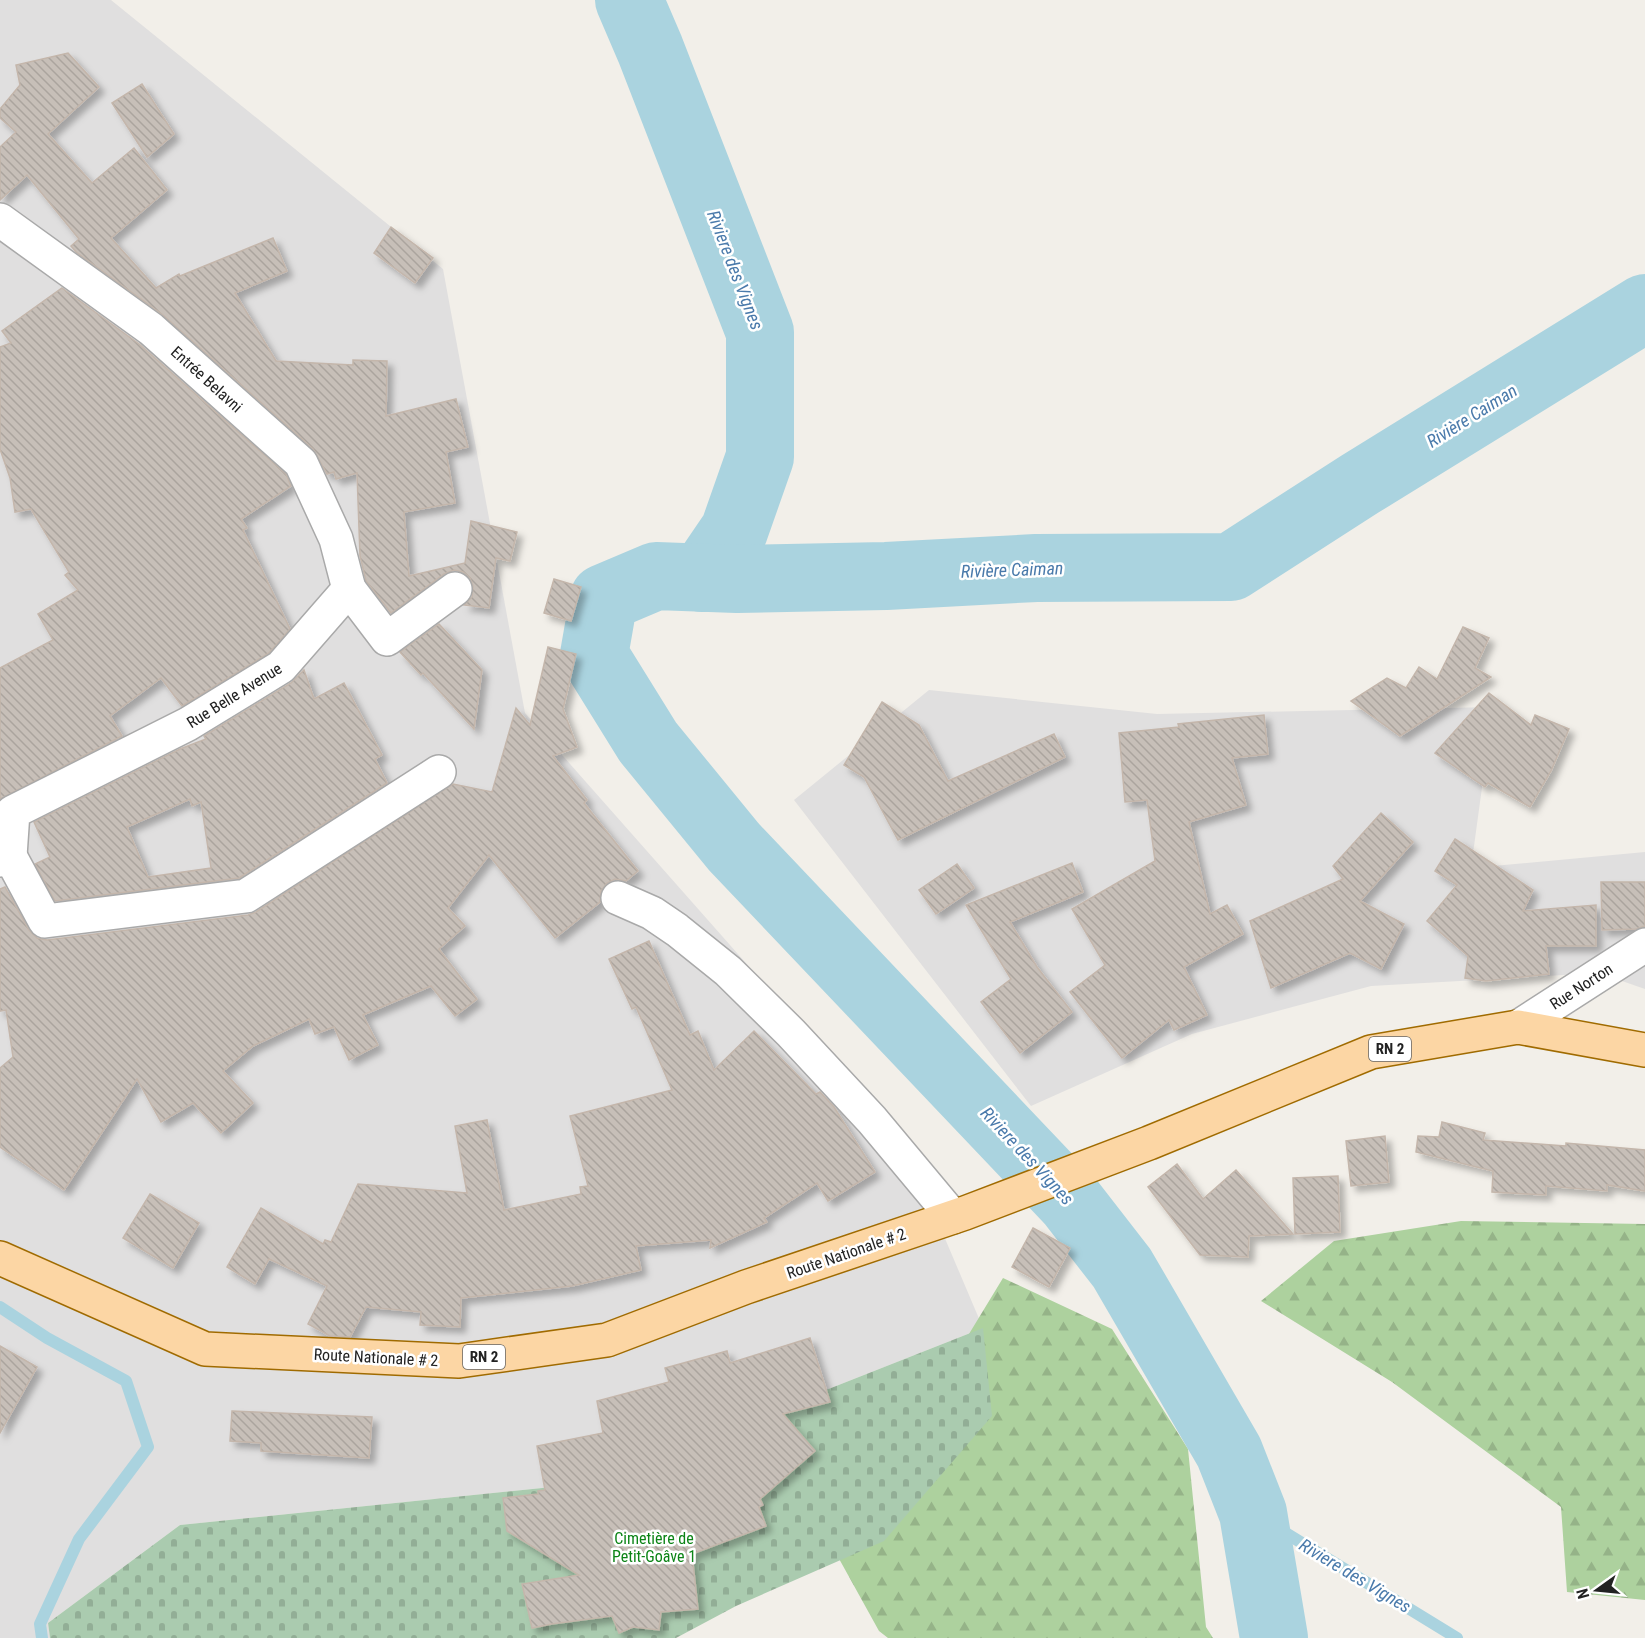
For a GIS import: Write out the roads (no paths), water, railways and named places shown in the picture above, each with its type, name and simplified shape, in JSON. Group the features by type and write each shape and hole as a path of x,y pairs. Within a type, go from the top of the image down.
{"main road":[{"name":"RN 2","path":"959,1215 1149,1143 1371,1052 1518,1028 1645,1050"},
{"name":"Route Nationale # 2","path":"0,1258 205,1349 459,1361 607,1340 746,1287 959,1215"}],"street":[{"name":"Entrée Belavni","path":"0,220 151,329 301,463 336,539 349,589"},
{"path":"349,589 387,639 455,589"},
{"name":"Rue Belle Avenue","path":"5,858 13,812 188,724 281,667 349,589"},
{"path":"5,858 45,921 246,896 439,772"},
{"path":"618,898 652,913 728,971 791,1033 959,1215"},
{"name":"Rue Norton","path":"1518,1028 1645,945"}],"waterway":[{"name":"Riviere des Vignes","path":"629,0 760,332 760,457 734,531 702,578"},
{"name":"Rivière Caiman","path":"1274,1638 1253,1513 1229,1452 1122,1268 1070,1201 734,847 648,742 594,655 604,598 656,576 737,579 886,576 1036,568 1231,567 1360,484 1645,308"},
{"path":"0,1307 47,1338 126,1381 148,1447 79,1539 40,1624 42,1638"},
{"name":"Riviere des Vignes","path":"1253,1513 1457,1638"}],"park label":[{"name":"Cimetière de Petit-Goâve 1","path":"654,1547"}]}
